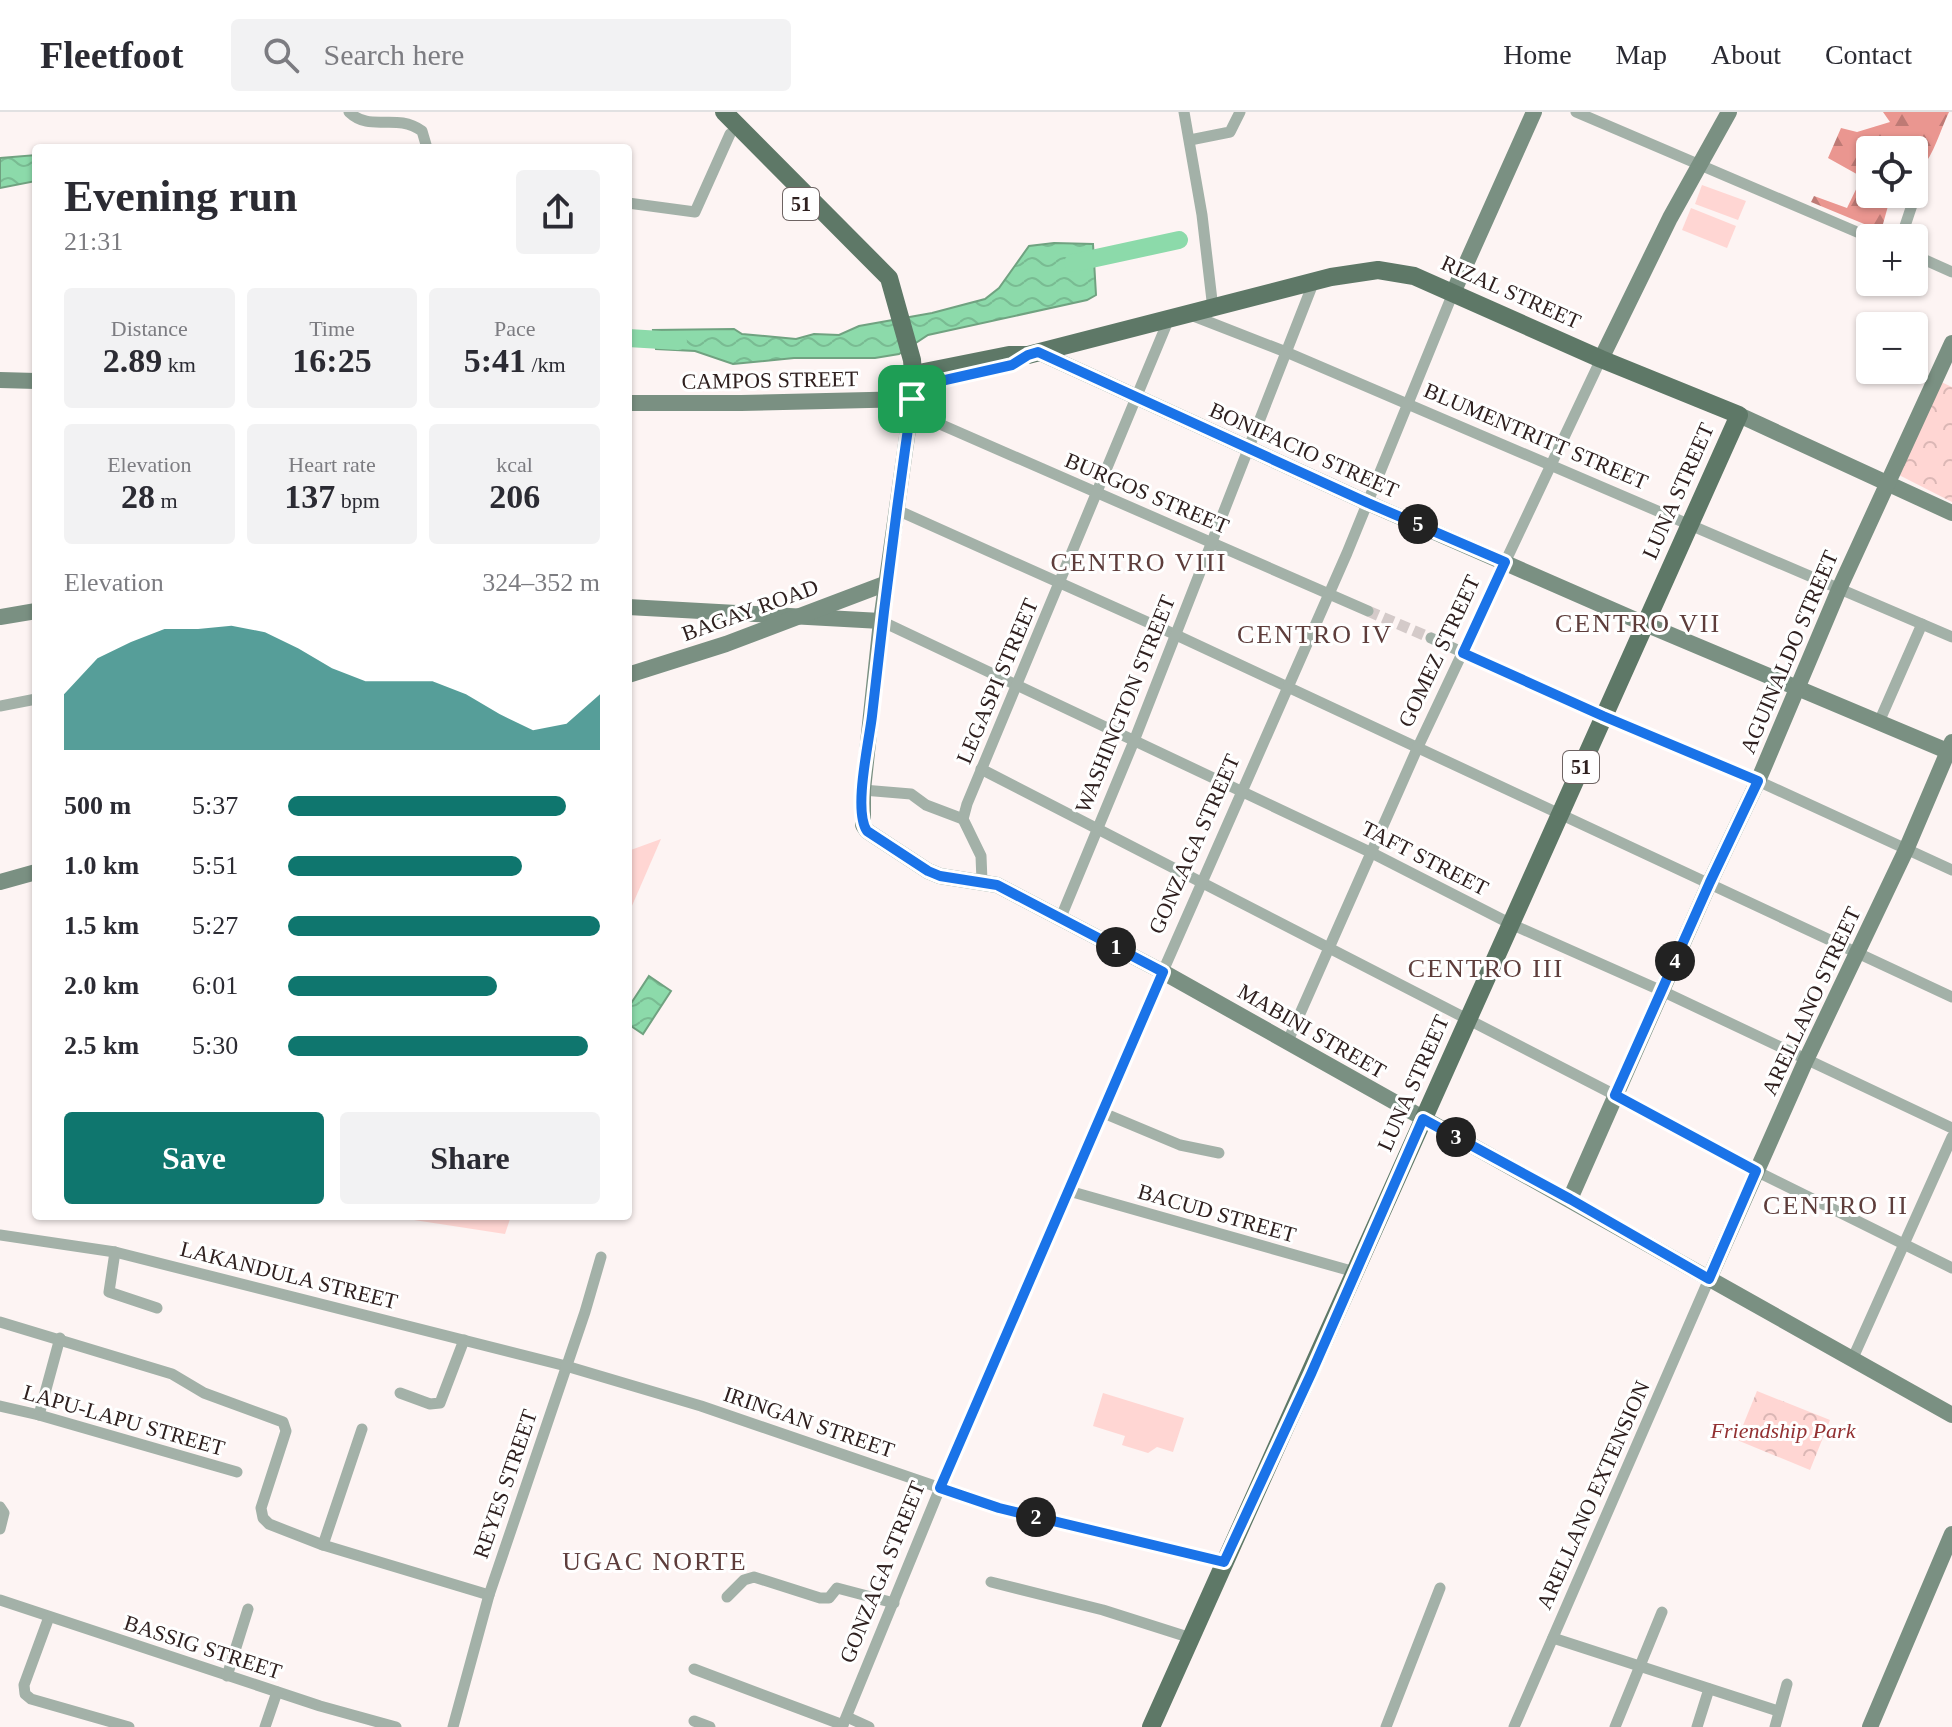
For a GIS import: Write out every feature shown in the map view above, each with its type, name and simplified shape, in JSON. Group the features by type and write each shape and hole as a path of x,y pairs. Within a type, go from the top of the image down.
{"main road":[{"name":"51","path":"709,112 896,298"},
{"name":"51","path":"724,112 889,278 896,298 913,386"},
{"name":"RIZAL STREET","path":"913,386 1012,365 1033,354 1314,281 1388,270 1414,276 1601,359 1739,415"},
{"name":"LUNA STREET","path":"1151,1727 1739,415"}],"street":[{"path":"349,112 369,121 397,115 422,131 426,144"},
{"path":"1184,112 1213,309"},
{"path":"1190,140 1230,132 1240,112"},
{"name":"GONZAGA STREET","path":"844,1723 940,1488 1101,1112 1200,882 1330,594 1453,293 1534,112"},
{"path":"1576,112 1856,232"},
{"name":"GOMEZ STREET","path":"1287,1043 1417,749 1551,464 1670,218 1729,112"},
{"path":"632,204 695,212 730,134"},
{"path":"1928,261 1952,272"},
{"name":"WASHINGTON STREET","path":"1061,917 1134,741 1314,281"},
{"name":"BLUMENTRITT STREET","path":"1190,315 1409,403 1952,637"},
{"name":"LEGASPI STREET","path":"963,819 1015,685 1168,321"},
{"name":"AGUINALDO STREET","path":"1570,1199 1758,781 1840,587 1888,482 1945,375 1952,343"},
{"name":"BONIFACIO STREET","path":"1033,354 1645,624 1951,749"},
{"path":"0,380 32,381"},
{"path":"913,386 881,621 863,790 911,794 926,805 963,819 981,856 982,881"},
{"name":"CAMPOS STREET","path":"632,403 913,386"},
{"name":"BURGOS STREET","path":"913,386 1097,494 1368,611"},
{"name":"RIZAL STREET","path":"1739,415 1952,513"},
{"path":"897,510 1174,634 1952,997"},
{"name":"BAGAY ROAD","path":"632,674 726,644 887,583"},
{"path":"632,607 881,621"},
{"path":"0,617 32,612"},
{"name":"TAFT STREET","path":"881,621 1372,853 1511,924 1662,991 1952,1128"},
{"path":"1879,722 1922,624"},
{"path":"1431,638 1952,870"},
{"path":"0,706 32,700"},
{"name":"ARELLANO STREET","path":"1709,1279 1806,1060 1859,953 1951,749"},
{"path":"981,769 1615,1095 1756,1171 1952,1268"},
{"name":"MABINI STREET","path":"863,790 863,825 867,831 928,871 1007,889 1061,917 1952,1415"},
{"path":"0,882 32,873"},
{"path":"1101,1112 1180,1145 1219,1153"},
{"path":"1852,1360 1952,1137"},
{"name":"BACUD STREET","path":"1069,1191 1355,1272"},
{"name":"LAKANDULA STREET","path":"0,1235 115,1252 566,1366"},
{"path":"115,1252 109,1292 157,1308"},
{"name":"REYES STREET","path":"453,1727 489,1595 601,1257"},
{"name":"ARELLANO EXTENSION","path":"1514,1727 1709,1279"},
{"path":"0,1322 172,1374 204,1393 283,1422 286,1431 264,1496 261,1508 263,1518 283,1531 323,1545 489,1595"},
{"path":"39,1415 60,1338"},
{"path":"400,1393 430,1404 440,1403 464,1340"},
{"name":"IRINGAN STREET","path":"566,1366 701,1406 999,1508 1224,1562"},
{"name":"LAPU-LAPU STREET","path":"0,1406 237,1472"},
{"path":"323,1545 362,1429"},
{"path":"0,1529 2,1510"},
{"path":"1870,1727 1952,1534"},
{"path":"727,1597 744,1580 754,1577 820,1598 829,1598 837,1588 894,1603"},
{"path":"991,1582 1076,1602 1191,1638"},
{"path":"1386,1727 1440,1588"},
{"name":"BASSIG STREET","path":"0,1600 227,1676 396,1727"},
{"path":"227,1676 248,1609"},
{"path":"1615,1727 1662,1612"},
{"path":"49,1617 24,1685 25,1694 31,1699 129,1727"},
{"path":"1553,1638 1778,1711"},
{"path":"694,1669 844,1723 869,1727"},
{"path":"1775,1727 1787,1684"},
{"path":"1697,1727 1709,1689"},
{"path":"265,1727 277,1692"},
{"path":"694,1721 710,1727"}],"green space":[{"path":"1883,112 1949,112 1928,159 1928,136 1856,136 1856,174 1828,158 1841,128 1857,132 1890,122"},
{"path":"1702,185 1746,201 1738,220 1695,204"},
{"path":"1856,189 1856,208 1887,208 1883,224 1864,224 1811,202 1814,196 1847,208"},
{"path":"1691,208 1736,226 1727,248 1682,230"},
{"path":"1939,381 1952,387 1952,502 1897,474"},
{"path":"661,839 632,906 632,850"},
{"path":"414,1220 510,1220 505,1234"},
{"name":"Friendship Park","path":"1757,1391 1830,1420 1810,1470 1737,1440"},
{"path":"1103,1393 1184,1418 1173,1452 1157,1447 1148,1453 1122,1445 1125,1436 1093,1426"}],"water":[{"path":"32,155 32,182 0,188 0,158"},
{"path":"1093,244 1096,295 1087,300 928,335 899,354 875,358 794,358 733,364 695,351 656,349 653,330 734,329 742,334 796,339 814,334 839,335 859,326 932,313 985,299 999,288 1029,246"},
{"path":"649,976 671,991 643,1034 632,1027 632,1002"}],"waterway":[{"path":"1073,263 1179,240"},
{"path":"632,338 678,341"}],"tunnel":[{"path":"1368,611 1431,638"}],"district":[{"name":"CENTRO VIII","path":"1139,562"},
{"name":"CENTRO VII","path":"1638,623"},
{"name":"CENTRO IV","path":"1315,634"},
{"name":"CENTRO III","path":"1486,968"},
{"name":"CENTRO II","path":"1836,1205"},
{"name":"UGAC NORTE","path":"655,1561"}],"route":[{"path":"1038,352 1136,399 1505,562 1463,653 1758,781 1615,1095 1756,1171 1709,1279 1423,1119 1224,1562 999,1508 940,1488 1163,972 997,885 940,876 928,871 867,831 863,825 863,790 881,621 912,399 914,387 1012,365 1038,352"}]}
